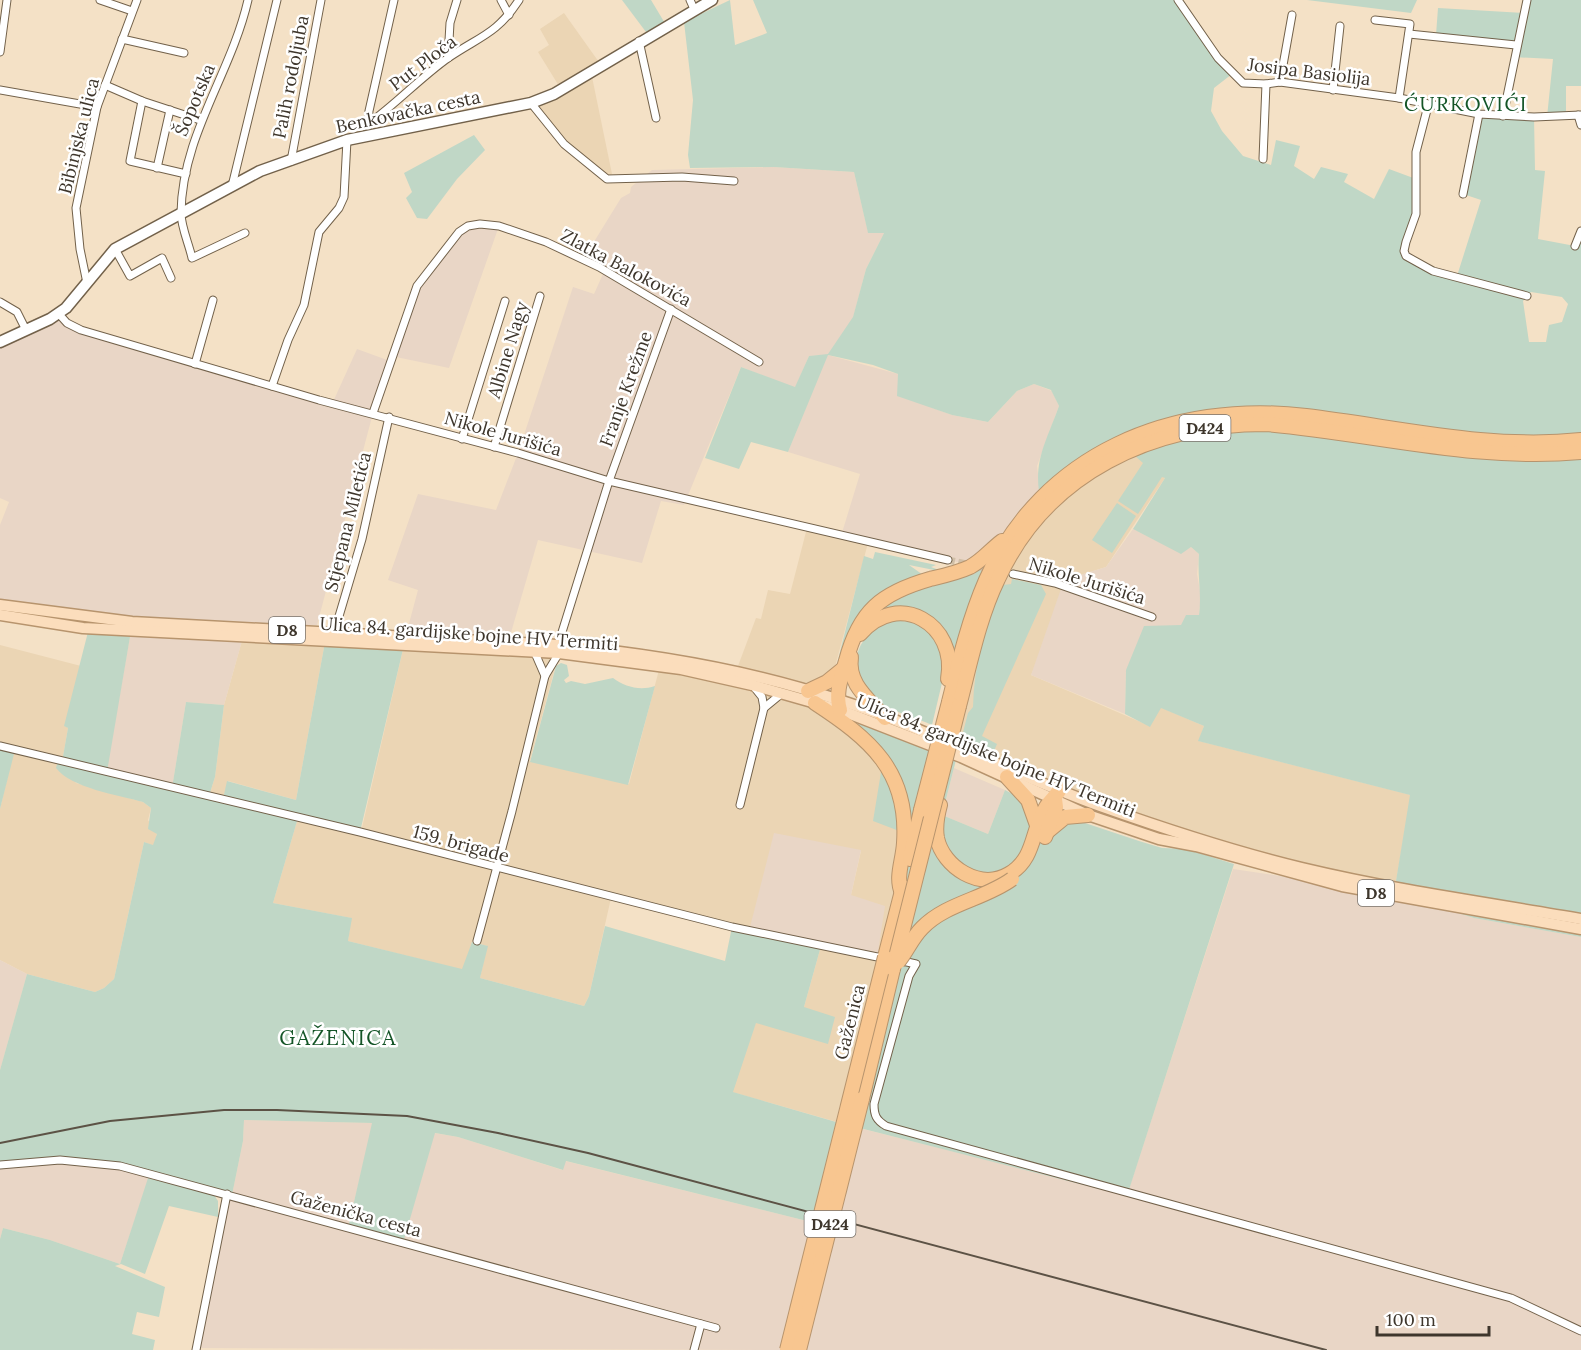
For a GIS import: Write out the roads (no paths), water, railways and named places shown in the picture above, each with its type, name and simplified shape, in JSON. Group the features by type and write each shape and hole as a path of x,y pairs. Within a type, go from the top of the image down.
{"highway":[{"name":"D424","path":"954,704 970,620 986,579 1013,532 1048,493 1083,464 1132,436 1196,417 1224,413 1267,413 1478,441 1552,443 1581,440"},
{"name":"D424","path":"954,704 998,579 1014,550 1044,512 1075,484 1130,449 1191,430 1231,424 1266,424 1475,452 1515,455 1581,452"},
{"path":"838,704 843,669 859,624 879,601 905,587 969,567 986,557 1013,532"},
{"path":"885,718 860,692 854,680 850,660 859,636 867,626 891,615 912,614 922,618 941,635 950,658 946,693 954,704"},
{"path":"843,669 812,697 861,735 883,760 896,783 905,822 903,858 897,883 902,893"},
{"name":"Gaženica","path":"799,1350 942,774 954,704"},
{"name":"Gaženica","path":"788,1350 902,893 954,704"},
{"path":"942,774 944,783 936,831 943,854 960,871 971,876 983,879 1011,876"},
{"path":"1007,777 1028,800 1042,830"},
{"path":"893,969 922,928 932,920 998,889 1037,852 1045,808 1058,794"},
{"path":"1042,830 1065,818 1088,815"}],"main road":[{"name":"Benkovačka cesta","path":"0,342 58,313 115,249 232,186 291,160 347,140 368,129 531,103 554,94 692,5 712,0"},
{"name":"Ulica 84. gardijske bojne HV Termiti","path":"0,605 132,622 559,649 608,649 670,658 745,673 812,697 885,718 1058,794 1088,815 1159,839 1196,846 1342,886 1581,928"},
{"name":"Ulica 84. gardijske bojne HV Termiti","path":"0,615 83,628 535,653 559,649 681,669 782,694 812,697"},
{"name":"Ulica 84. gardijske bojne HV Termiti","path":"838,704 1007,777 1180,833 1304,868 1431,894 1581,920"}],"street":[{"path":"0,52 7,0"},
{"path":"100,0 132,11"},
{"name":"Bibinjska ulica","path":"87,283 80,249 76,208 97,107 137,0"},
{"name":"Šopotska","path":"181,215 190,148 200,120 226,64 248,0"},
{"path":"232,186 277,0"},
{"name":"Palih rodoljuba","path":"291,160 321,0"},
{"path":"368,129 394,0"},
{"path":"448,58 450,23 457,0"},
{"path":"501,0 509,15"},
{"name":"Put Ploča","path":"368,129 448,58 489,35 509,15 519,0"},
{"name":"Josipa Basiolija","path":"1178,0 1232,74 1243,83 1280,82 1399,98 1428,106 1479,114 1579,115"},
{"path":"1503,116 1527,0"},
{"path":"1280,82 1292,15"},
{"path":"1375,20 1410,24 1399,98"},
{"path":"1333,90 1340,26"},
{"path":"1409,34 1516,45"},
{"path":"122,39 184,53"},
{"path":"639,41 656,118"},
{"path":"1263,159 1266,84"},
{"path":"105,85 142,101 200,120"},
{"path":"0,90 97,107"},
{"path":"142,101 130,161 186,174"},
{"path":"531,103 564,144 607,179 682,177 734,181"},
{"path":"1428,106 1416,152 1416,214 1406,242 1404,251 1406,256 1433,271 1527,296"},
{"path":"157,168 170,110"},
{"path":"1463,194 1479,114"},
{"path":"1579,115 1581,124"},
{"path":"272,386 288,340 304,305 319,232 339,208 344,197 347,140"},
{"path":"181,215 192,258 245,233"},
{"name":"Zlatka Balokovića","path":"373,413 413,294 459,232 468,226 480,224 499,226 546,242 599,267 759,362"},
{"path":"1575,246 1581,231"},
{"path":"115,249 130,276 162,258 171,278"},
{"name":"Albine Nagy","path":"494,447 540,296"},
{"path":"195,364 213,300"},
{"path":"462,439 505,301"},
{"path":"0,302 17,312 26,330"},
{"name":"Franje Krežme","path":"477,941 545,676 559,649 609,480 671,309"},
{"name":"Nikole Jurišića","path":"58,313 67,323 81,330 609,480 948,560"},
{"name":"Stjepana Miletića","path":"334,633 362,539 389,417"},
{"name":"Nikole Jurišića","path":"1012,574 1055,583 1152,617"},
{"path":"535,653 545,676"},
{"path":"740,805 764,708 762,697 752,685"},
{"path":"764,708 782,694"},
{"name":"159. brigade","path":"0,746 360,832 749,931 916,964 909,976 874,1104 874,1113 879,1122 886,1126 1511,1298 1581,1331"},
{"name":"Gaženička cesta","path":"0,1164 60,1160 120,1166 716,1328"},
{"path":"196,1350 227,1194"},
{"path":"694,1350 701,1324"}],"tunnel":[{"path":"948,560 1013,574"}],"railway":[{"path":"0,1143 110,1121 224,1110 407,1116 588,1153 1326,1350"}],"district":[{"name":"ĆURKOVIĆI","path":"1466,104"},
{"name":"GAŽENICA","path":"338,1038"}]}
